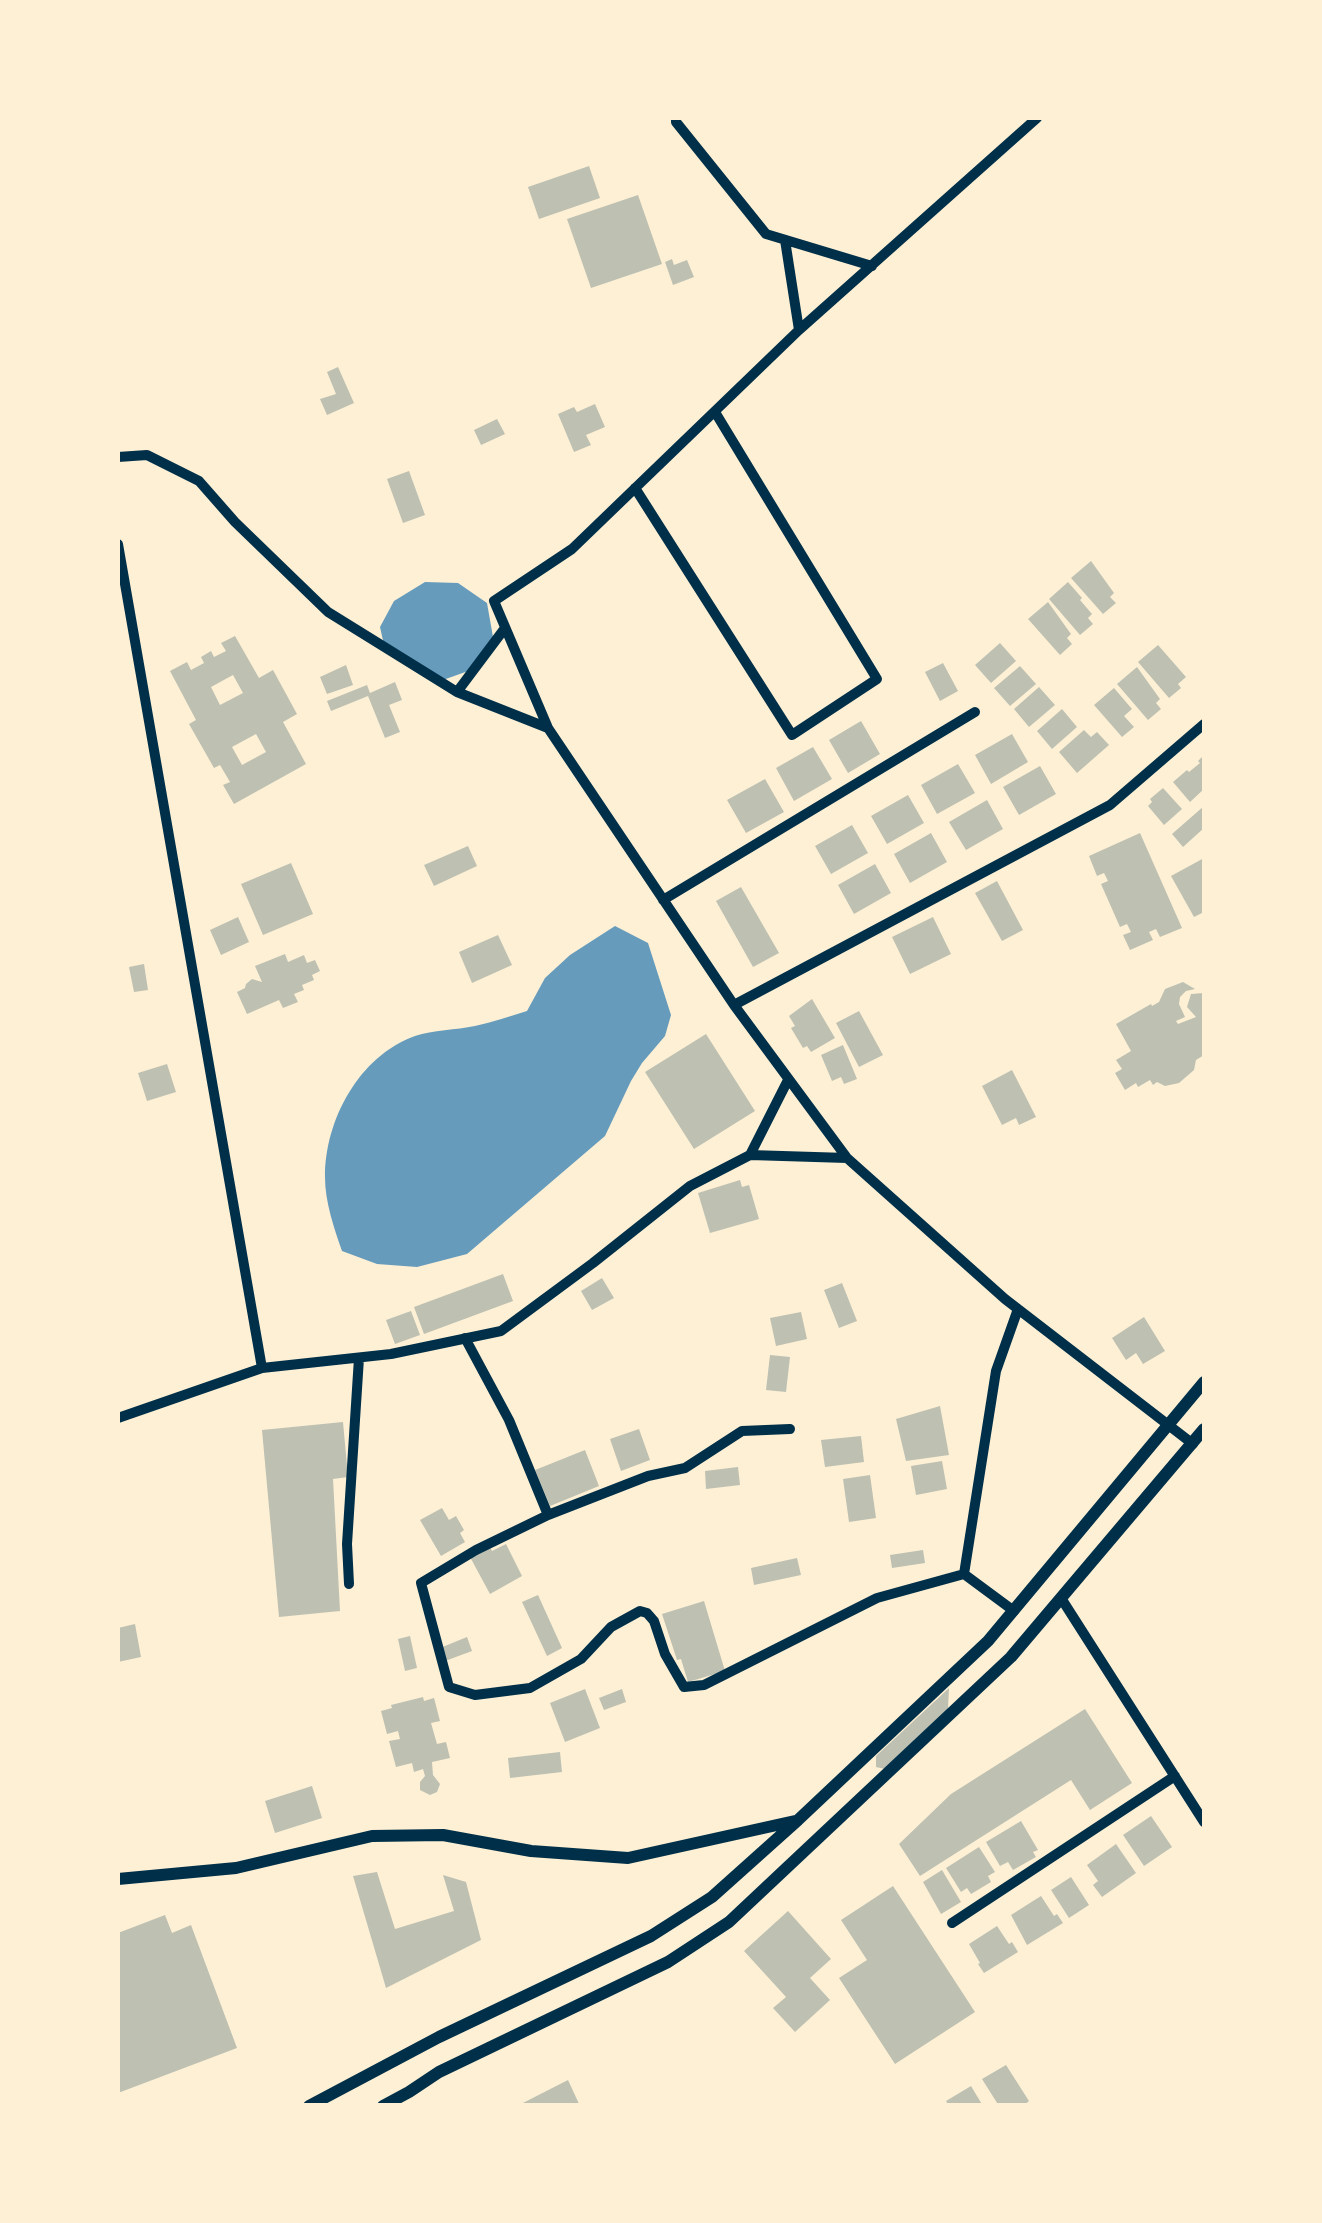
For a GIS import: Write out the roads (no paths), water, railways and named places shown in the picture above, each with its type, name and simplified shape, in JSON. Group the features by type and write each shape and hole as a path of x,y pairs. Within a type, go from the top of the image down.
{"street":[{"path":"676,118 766,234 872,266"},
{"path":"1037,118 800,330 572,549 494,602 548,728 734,1005 847,1158 1018,1309 1193,1444"},
{"path":"786,240 800,330"},
{"path":"635,488 792,734 878,679 715,412"},
{"path":"118,456 147,455 198,480 235,522 328,612 456,692 548,728"},
{"path":"118,544 262,1368"},
{"path":"456,692 505,628"},
{"path":"664,900 975,712"},
{"path":"734,1005 1110,805 1204,724"},
{"path":"750,1155 788,1080"},
{"path":"118,1418 262,1368 392,1354 501,1330 594,1263 690,1186 750,1155 847,1158"},
{"path":"964,1574 996,1371 1018,1309"},
{"path":"465,1338 509,1420 548,1514"},
{"path":"349,1584 347,1544 359,1358"},
{"path":"308,2106 438,2037 651,1936 712,1897 988,1642 1204,1382"},
{"path":"790,1428 742,1431 685,1468 648,1476 548,1514 422,1582 449,1688 475,1695 530,1688 581,1659 611,1627 640,1611 654,1621 665,1654 684,1687 704,1685 877,1598 964,1574"},
{"path":"383,2106 439,2072 668,1962 729,1922 1011,1657 1204,1429"},
{"path":"964,1574 1014,1612"},
{"path":"1062,1598 1204,1822"},
{"path":"988,1642 1011,1657"},
{"path":"952,1922 1175,1776"},
{"path":"118,1879 236,1868 372,1836 443,1834 530,1851 628,1858 798,1820"},
{"path":"409,2092 415,2106"}],"water":[{"path":"425,582 458,583 487,603 493,637 471,670 443,680 384,645 380,627 394,601"},
{"path":"615,926 648,943 671,1015 665,1036 631,1081 605,1136 467,1254 417,1267 377,1264 342,1251 327,1196 327,1155 339,1113 362,1074 395,1045 415,1036 475,1026 527,1011 545,978 570,955"}]}
